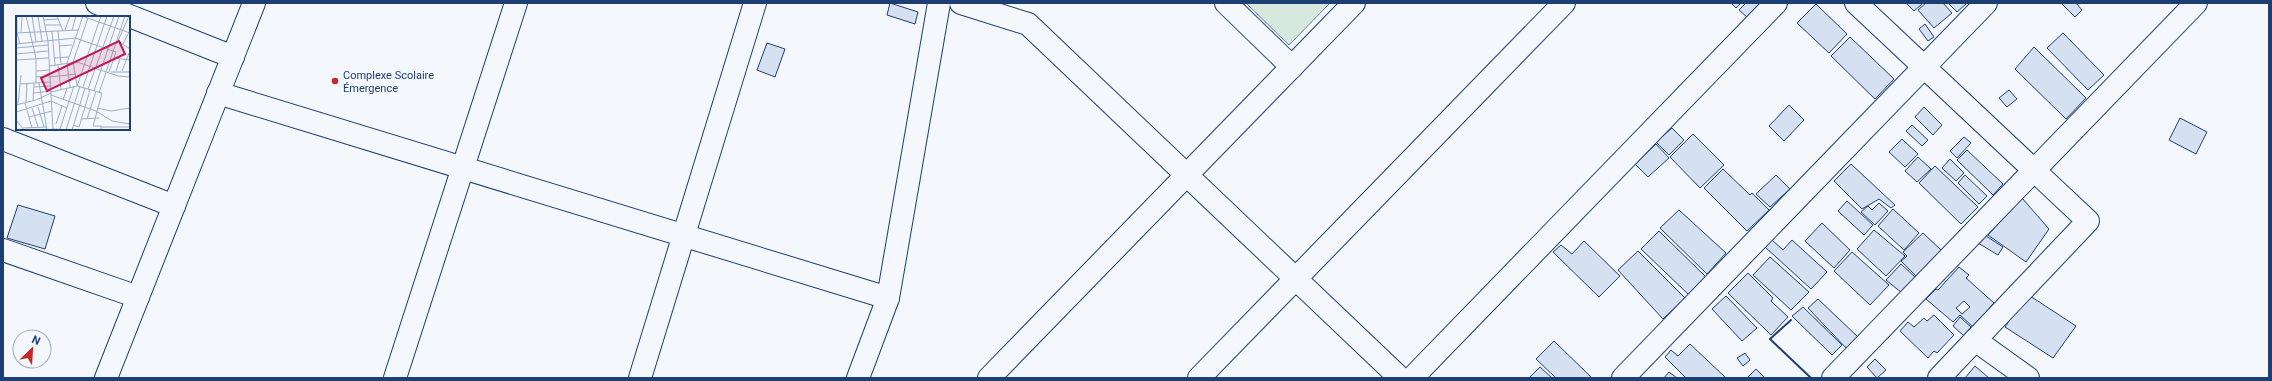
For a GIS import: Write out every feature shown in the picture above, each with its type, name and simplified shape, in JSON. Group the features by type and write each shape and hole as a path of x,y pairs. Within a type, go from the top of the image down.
{"street":[{"path":"97,3 130,16"},
{"path":"106,378 254,3"},
{"path":"395,378 516,3"},
{"path":"640,378 755,3"},
{"path":"858,378 888,298 939,3"},
{"path":"961,3 1028,24 1400,378"},
{"path":"1226,3 1292,67"},
{"path":"989,378 1354,3"},
{"path":"1199,378 1564,3"},
{"path":"1412,378 1776,3"},
{"path":"1856,3 2088,221 1939,378"},
{"path":"1623,378 1986,3"},
{"path":"1833,378 2196,3"},
{"path":"130,16 233,57"},
{"path":"218,92 888,298"},
{"path":"3,139 174,206"},
{"path":"3,250 138,297"},
{"path":"1975,340 2028,378"}],"shaded area":[{"path":"1246,3 1330,3 1289,45"}],"building":[{"path":"890,3 918,12 915,24 887,15"},
{"path":"1731,3 1741,3 1736,8"},
{"path":"1746,3 1764,3 1749,19 1739,10"},
{"path":"1906,3 1923,3 1914,11"},
{"path":"1926,3 1943,3 1952,13 1934,28 1918,10"},
{"path":"1948,3 1967,3 1957,12"},
{"path":"2061,3 2076,3 2082,10 2075,17"},
{"path":"1816,4 1847,34 1829,53 1797,23"},
{"path":"1925,24 1934,37 1928,41 1919,29"},
{"path":"2063,33 2104,75 2088,90 2047,48"},
{"path":"1850,37 1894,79 1875,99 1831,56"},
{"path":"767,43 785,49 775,77 757,70"},
{"path":"2034,47 2086,98 2066,119 2015,69"},
{"path":"2009,90 2017,99 2007,107 1999,98"},
{"path":"1789,105 1804,120 1784,141 1769,126"},
{"path":"1924,107 1942,125 1933,135 1915,117"},
{"path":"2180,118 2207,132 2196,154 2169,140"},
{"path":"1912,125 1928,140 1922,146 1906,131"},
{"path":"1672,128 1684,140 1669,155 1656,142"},
{"path":"1693,134 1724,165 1700,188 1670,157"},
{"path":"1964,137 1971,143 1957,158 1950,151"},
{"path":"1902,139 1918,154 1905,167 1889,152"},
{"path":"1656,144 1669,158 1648,177 1635,164"},
{"path":"1967,150 2003,184 1993,195 1957,160"},
{"path":"1918,157 1931,169 1917,182 1905,171"},
{"path":"1950,159 1964,173 1956,181 1942,168"},
{"path":"1851,164 1895,205 1891,208 1879,199 1862,209 1834,181"},
{"path":"1935,166 1978,207 1961,224 1919,183"},
{"path":"1723,169 1750,195 1752,193 1769,210 1747,231 1704,188"},
{"path":"1776,175 1790,189 1770,207 1756,194"},
{"path":"1965,175 1987,196 1979,204 1958,183"},
{"path":"2022,198 2049,229 2026,262 1988,235"},
{"path":"1847,201 1873,225 1864,235 1838,211"},
{"path":"1879,203 1888,211 1875,225 1861,212 1868,206 1872,210"},
{"path":"18,205 55,216 45,249 7,238"},
{"path":"1893,209 1919,233 1904,250 1878,226"},
{"path":"1679,210 1726,253 1707,274 1660,228"},
{"path":"1822,223 1850,250 1834,268 1805,241"},
{"path":"1874,230 1905,256 1886,276 1857,249"},
{"path":"1659,231 1707,278 1689,295 1641,249"},
{"path":"1923,233 1942,251 1917,277 1901,261 1907,256 1903,252"},
{"path":"1983,234 2003,247 1998,255 1978,243"},
{"path":"1772,240 1783,250 1792,240 1827,272 1811,289 1765,247"},
{"path":"1584,241 1620,276 1599,297 1553,252 1561,245 1572,254"},
{"path":"1638,251 1685,298 1663,319 1618,270"},
{"path":"1852,252 1889,285 1870,305 1834,271"},
{"path":"1770,257 1809,292 1791,310 1753,275"},
{"path":"1901,264 1916,278 1902,293 1886,280"},
{"path":"1959,267 1969,275 1966,278 1994,303 1973,327 1960,315 1953,322 1926,299 1936,289 1938,290","holes":["1964,301 1970,307 1962,314 1956,308"]},
{"path":"1748,273 1773,298 1771,301 1788,317 1771,335 1728,293"},
{"path":"2027,294 2076,326 2053,358 2005,327"},
{"path":"1726,296 1757,328 1742,341 1712,309"},
{"path":"1818,299 1858,337 1847,349 1808,308"},
{"path":"1803,307 1842,345 1832,355 1792,316"},
{"path":"1934,315 1954,335 1937,353 1934,351 1928,358 1900,331 1908,322 1914,327 1924,318 1927,321"},
{"path":"1960,317 1971,327 1964,336 1953,326"},
{"path":"1554,341 1592,378 1556,378 1536,359"},
{"path":"1690,344 1726,378 1686,378 1665,357 1671,350 1678,356"},
{"path":"1745,353 1750,360 1743,366 1737,358"},
{"path":"1875,359 1886,370 1877,378 1867,367"},
{"path":"1975,366 1989,378 1965,378"},
{"path":"1540,367 1552,378 1529,378"},
{"path":"1756,369 1765,378 1747,378"},
{"path":"1669,372 1677,378 1664,378"}],"wall":[{"path":"1791,320 1770,339 1811,378"}],"place":[{"name":"Complexe Scolaire Émergence","path":"335,81"}]}
